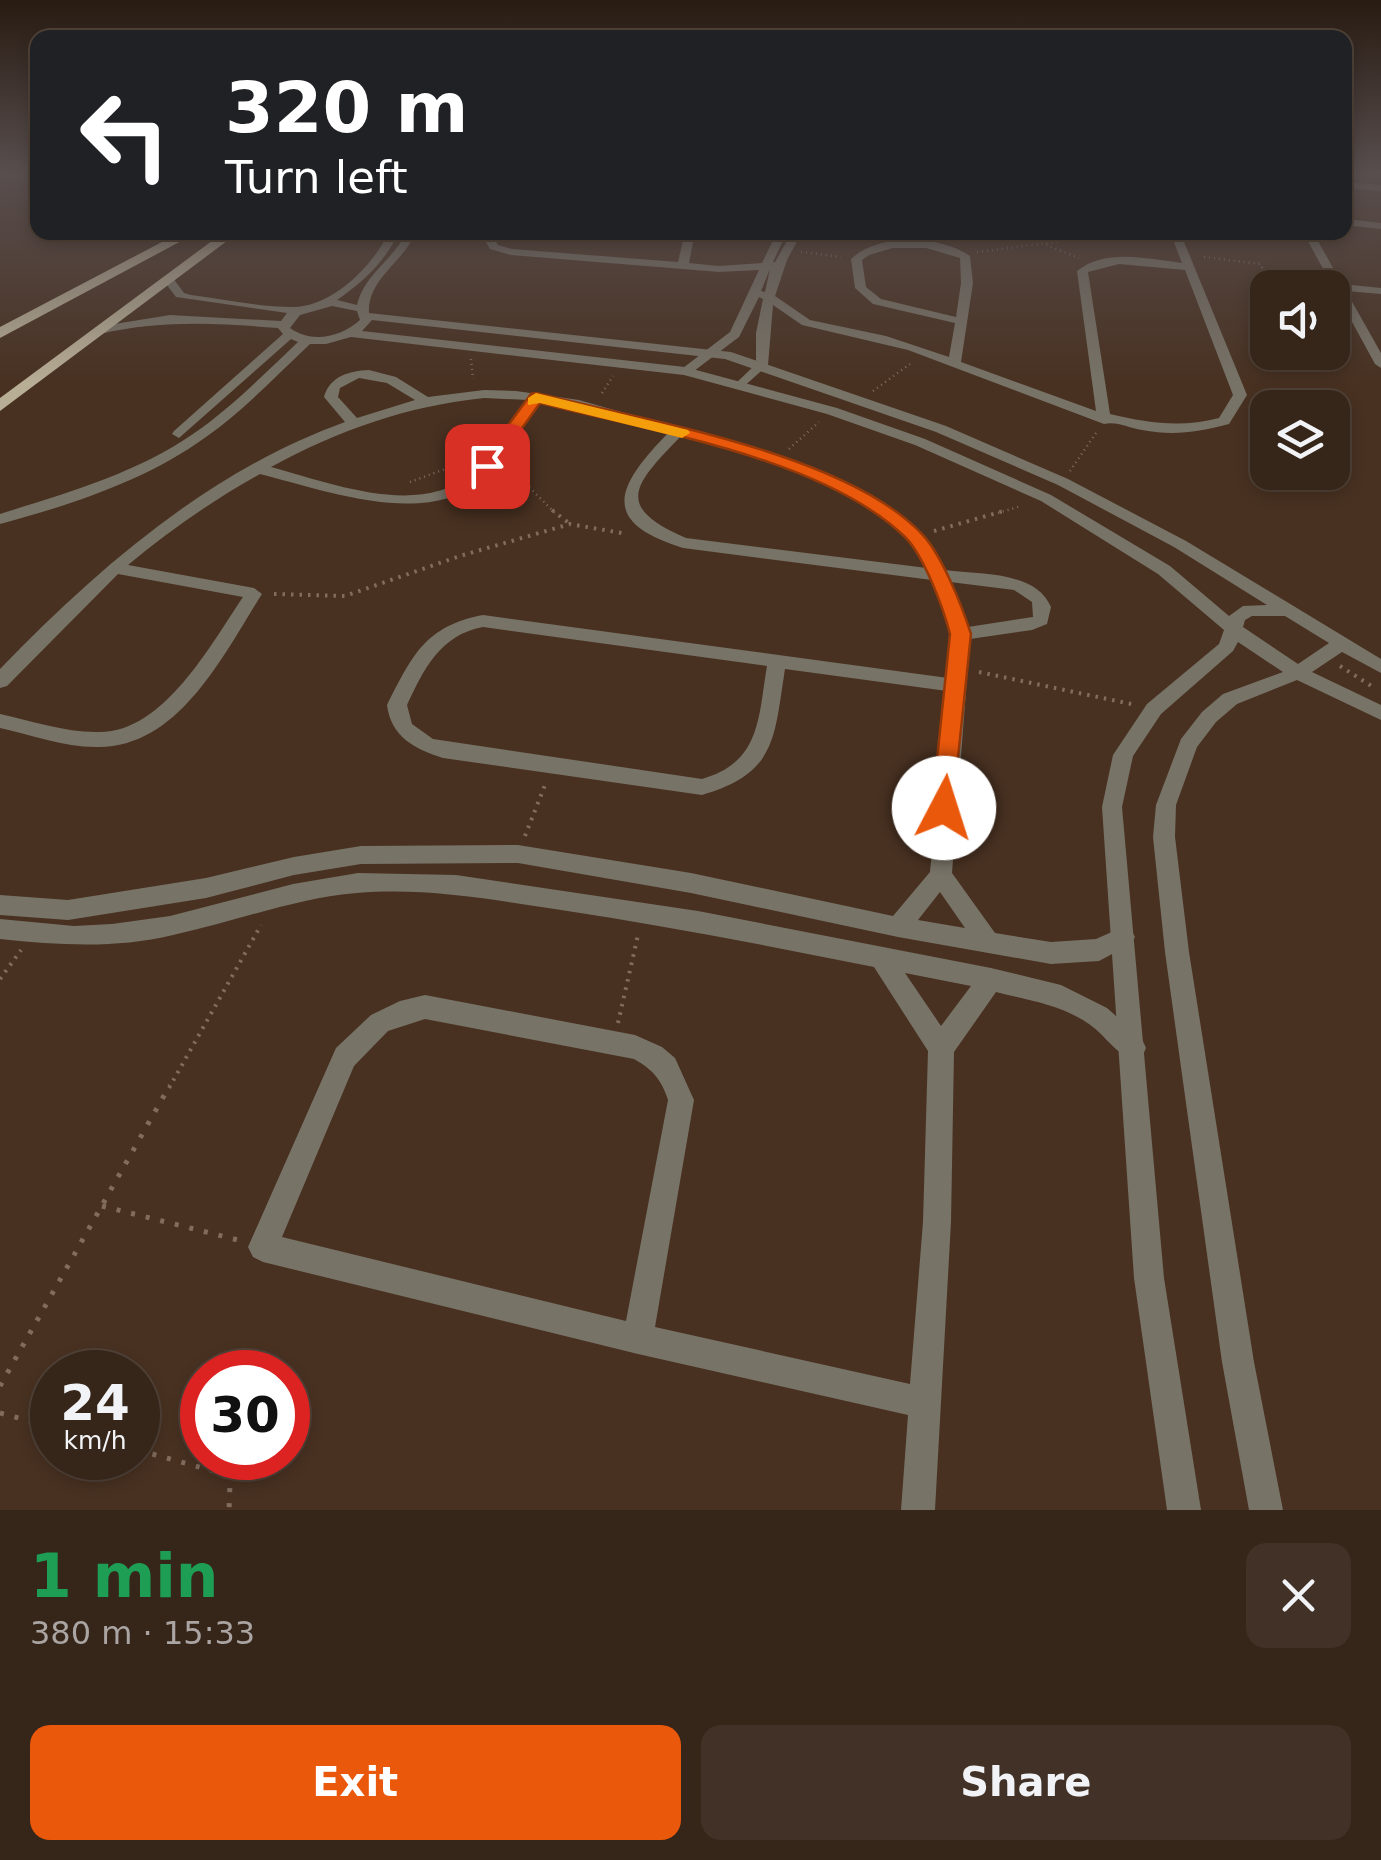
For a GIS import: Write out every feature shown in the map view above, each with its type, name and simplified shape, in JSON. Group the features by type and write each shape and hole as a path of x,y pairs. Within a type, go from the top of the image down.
{"main road":[{"path":"0,333 172,242"},
{"path":"0,406 220,242"},
{"path":"10,378 46,371"}],"street":[{"path":"323,304 364,271 390,242"},
{"path":"350,334 363,325 364,292 405,242"},
{"path":"491,242 510,252 719,269 781,265"},
{"path":"683,266 688,242"},
{"path":"685,370 736,334 776,242"},
{"path":"741,384 762,365 761,332 790,242"},
{"path":"719,269 772,296 782,309 808,322 926,352 1104,420 1175,430 1222,423 1238,408 1237,384 1179,242"},
{"path":"1314,242 1328,270"},
{"path":"955,362 968,282 967,260 962,253 895,245 871,247 856,259 861,288 877,302 960,321"},
{"path":"1104,420 1082,275 1092,264 1186,261"},
{"path":"169,280 180,295 188,298 298,311 323,304 350,304 365,313 712,353 762,365 941,428 1063,482 1180,544 1381,667"},
{"path":"1350,288 1381,291"},
{"path":"1350,307 1376,348 1381,364"},
{"path":"0,504 88,478 169,440 210,409 286,330 298,311"},
{"path":"100,330 150,318 182,316 286,330 307,340 350,334 469,345 685,370 832,411 920,442 1046,498 1142,555 1232,628 1298,673 1381,713"},
{"path":"736,334 808,322"},
{"path":"0,519 102,486 169,454 220,421 307,340"},
{"path":"353,422 331,397 334,386 350,377 371,373 390,376 424,400"},
{"path":"0,681 114,568 260,469 353,422 424,400 475,394 536,398 778,459 857,495 915,536 938,576 960,634 941,875 898,926"},
{"path":"260,469 372,495 419,500 445,496 477,477 536,398"},
{"path":"677,432 634,478 628,492 631,508 641,522 683,543 1018,585 1041,600 1044,608 1041,620 1032,624 960,634"},
{"path":"0,721 109,740 134,732 168,710 188,689 254,594 114,568"},
{"path":"1184,1510 1149,1278 1112,807 1122,755 1154,709 1216,660 1227,647 1236,617 1248,610 1286,611"},
{"path":"776,659 760,750 753,764 740,775 702,787 443,750 426,745 403,728 397,706 435,638 464,622 483,621 776,659 958,677"},
{"path":"1266,1510 1238,1362 1177,952 1164,837 1166,805 1188,744 1209,717 1243,692 1298,673 1342,643"},
{"path":"0,905 68,910 206,888 294,866 362,855 518,854 988,942 1075,953 1099,950 1124,937"},
{"path":"941,875 988,942"},
{"path":"0,930 112,934 170,926 358,883 420,882 642,912 991,979 1062,997 1098,1016 1133,1048"},
{"path":"793,940 800,904"},
{"path":"881,957 941,1048"},
{"path":"918,1510 937,1222 941,1048 991,979"},
{"path":"638,1339 681,1100 667,1065 653,1053 614,1042 425,1007 380,1020 360,1036 346,1057 262,1246 638,1339 924,1403"}],"path":[{"path":"962,253 1055,242"},
{"path":"1044,244 1092,264"},
{"path":"785,250 856,259"},
{"path":"1186,261 1258,263 1263,270"},
{"path":"469,345 475,394"},
{"path":"860,400 926,352"},
{"path":"591,410 622,362"},
{"path":"778,459 832,411"},
{"path":"1063,482 1104,420"},
{"path":"372,495 495,452 570,524"},
{"path":"915,536 1046,498"},
{"path":"254,594 345,596 460,556 570,524 626,534"},
{"path":"958,677 1154,709"},
{"path":"518,854 552,766"},
{"path":"0,1386 276,899"},
{"path":"614,1042 642,912"},
{"path":"0,979 32,934"},
{"path":"102,1206 262,1246"},
{"path":"0,1413 30,1421"},
{"path":"160,1456 224,1474 230,1484 229,1510"}],"slow traffic":[{"path":"533,401 536,398 682,433"}],"route":[{"path":"487,466 536,398 778,459 857,495 890,517 915,536 953,608 960,634 944,808"}]}
